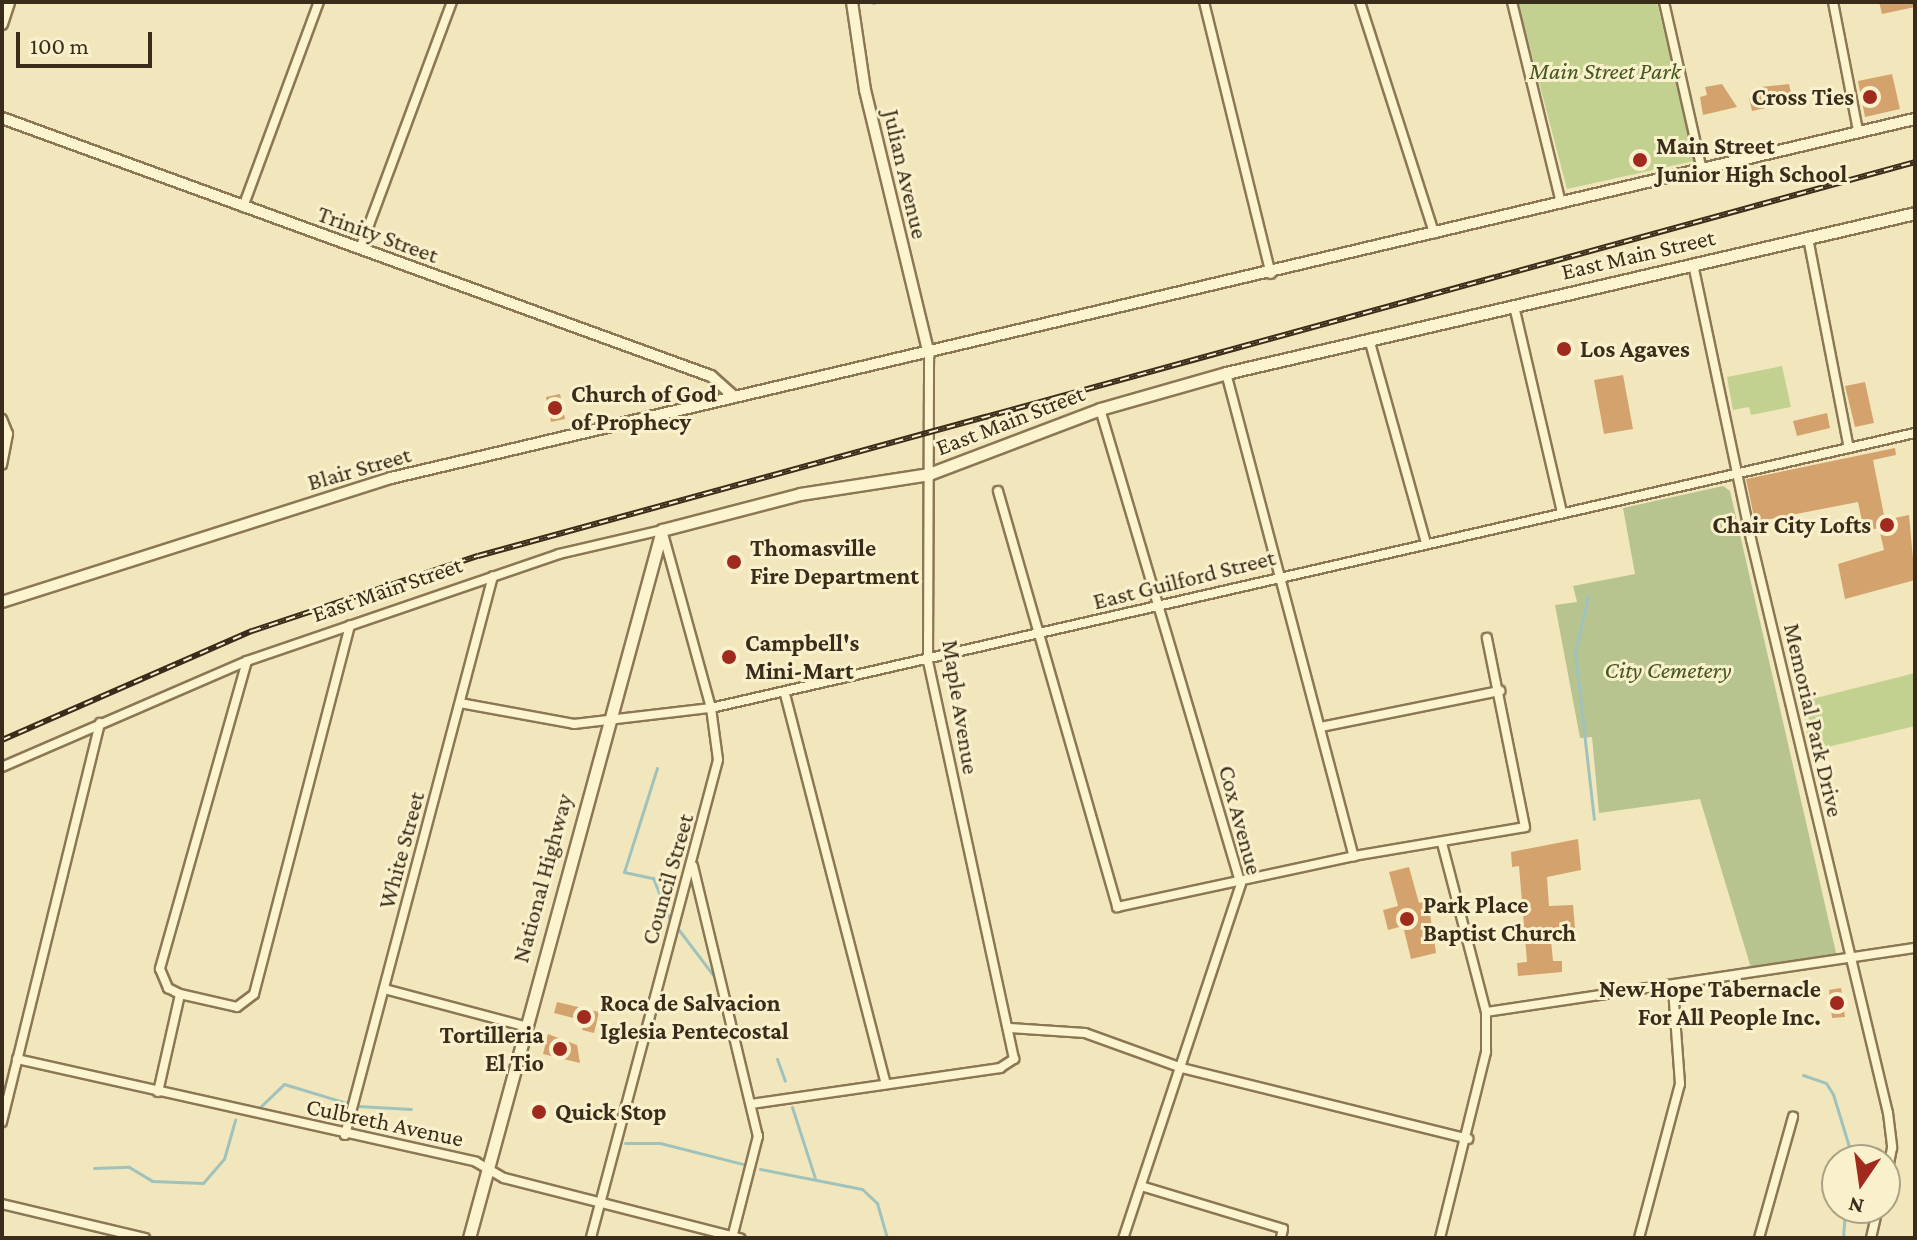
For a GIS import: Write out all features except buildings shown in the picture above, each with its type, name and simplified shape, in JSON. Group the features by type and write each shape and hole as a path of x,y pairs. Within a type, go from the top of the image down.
{"main road":[{"name":"East Main Street","path":"662,530 800,494 929,474 1100,409 1226,373 1915,213"},
{"name":"National Highway","path":"469,1238 606,723 662,530"}],"street":[{"path":"2,24 9,2"},
{"path":"243,207 319,2"},
{"path":"360,249 452,2"},
{"name":"Julian Avenue","path":"852,2 865,90 929,354"},
{"path":"1204,2 1271,275"},
{"path":"1360,2 1434,233"},
{"path":"1512,2 1561,203"},
{"path":"1664,2 1702,170"},
{"path":"1833,2 1858,131"},
{"name":"Trinity Street","path":"2,118 711,376 734,397"},
{"path":"734,397 1271,275 1434,233 1915,119"},
{"path":"1808,238 1849,448"},
{"name":"Memorial Park Drive","path":"1693,264 1737,472 1892,1130 1890,1144"},
{"path":"1514,306 1562,512"},
{"path":"1369,339 1426,543"},
{"name":"Maple Avenue","path":"886,1084 1000,1068 1014,1059 1010,1028 928,662 929,354"},
{"path":"1226,373 1354,856"},
{"name":"Blair Street","path":"2,602 353,488 734,397"},
{"name":"Cox Avenue","path":"1100,409 1241,884 1123,1238"},
{"path":"2,419 8,434 2,464"},
{"name":"East Guilford Street","path":"460,703 559,722 606,723 711,708 1038,638 1282,575 1915,433"},
{"path":"998,491 1117,907 1241,884 1354,856 1525,827 1487,638"},
{"name":"East Main Street","path":"2,767 247,661 493,576 662,530"},
{"name":"Council Street","path":"591,1238 716,780 711,708 662,530"},
{"name":"White Street","path":"345,1135 493,576"},
{"path":"247,661 160,969 168,988 180,994 237,1007 254,994 350,625"},
{"path":"1321,727 1500,691"},
{"path":"751,1104 886,1084 785,694"},
{"path":"2,1122 100,723"},
{"path":"1440,1238 1468,1139 1486,1052 1486,1012 1442,843"},
{"path":"692,862 751,1104 756,1158 735,1237"},
{"path":"1486,1012 1673,988 1915,948"},
{"path":"1639,1238 1680,1084 1673,988"},
{"path":"384,989 524,1026"},
{"path":"158,1092 180,994"},
{"path":"1010,1028 1085,1033 1182,1068 1468,1139"},
{"name":"Culbreth Avenue","path":"17,1059 488,1169 735,1237"},
{"path":"1759,1238 1793,1117"},
{"path":"1141,1186 1282,1233"},
{"path":"2,1204 145,1238"}],"green space":[{"name":"Main Street Park","path":"1518,2 1657,2 1694,161 1567,189"},
{"path":"1782,366 1791,407 1751,415 1749,407 1733,410 1727,377"},
{"name":"City Cemetery","path":"1723,486 1730,491 1837,957 1751,968 1700,799 1599,813 1592,737 1580,738 1555,605 1577,602 1573,586 1635,574 1623,508"},
{"path":"1915,673 1915,726 1811,751 1800,702"}],"waterway":[{"path":"1588,596 1575,653 1594,819"},
{"path":"657,768 624,872 653,878 670,920"},
{"path":"679,930 713,975"},
{"path":"777,1059 785,1081"},
{"path":"1803,1075 1826,1083 1833,1094 1848,1144"},
{"path":"257,1110 284,1084 347,1103"},
{"path":"358,1106 411,1109"},
{"path":"792,1107 815,1178"},
{"path":"94,1168 129,1167 152,1181 203,1183 224,1159 235,1120"},
{"path":"625,1143 660,1143 743,1164"},
{"path":"760,1169 862,1189 877,1203 887,1238"},
{"path":"1843,1238 1844,1224"}],"railway":[{"path":"2,740 252,631 478,556 1915,162"}],"place":[{"name":"Cross Ties","path":"1870,97"},
{"name":"Main Street Junior High School","path":"1640,160"},
{"name":"Los Agaves","path":"1564,349"},
{"name":"Church of God of Prophecy","path":"555,408"},
{"name":"Chair City Lofts","path":"1887,525"},
{"name":"Thomasville Fire Department","path":"734,562"},
{"name":"Campbell's Mini-Mart","path":"729,657"},
{"name":"Park Place Baptist Church","path":"1407,919"},
{"name":"New Hope Tabernacle For All People Inc.","path":"1837,1003"},
{"name":"Roca de Salvacion Iglesia Pentecostal","path":"584,1017"},
{"name":"Tortilleria El Tio","path":"560,1049"},
{"name":"Quick Stop","path":"539,1112"}]}
